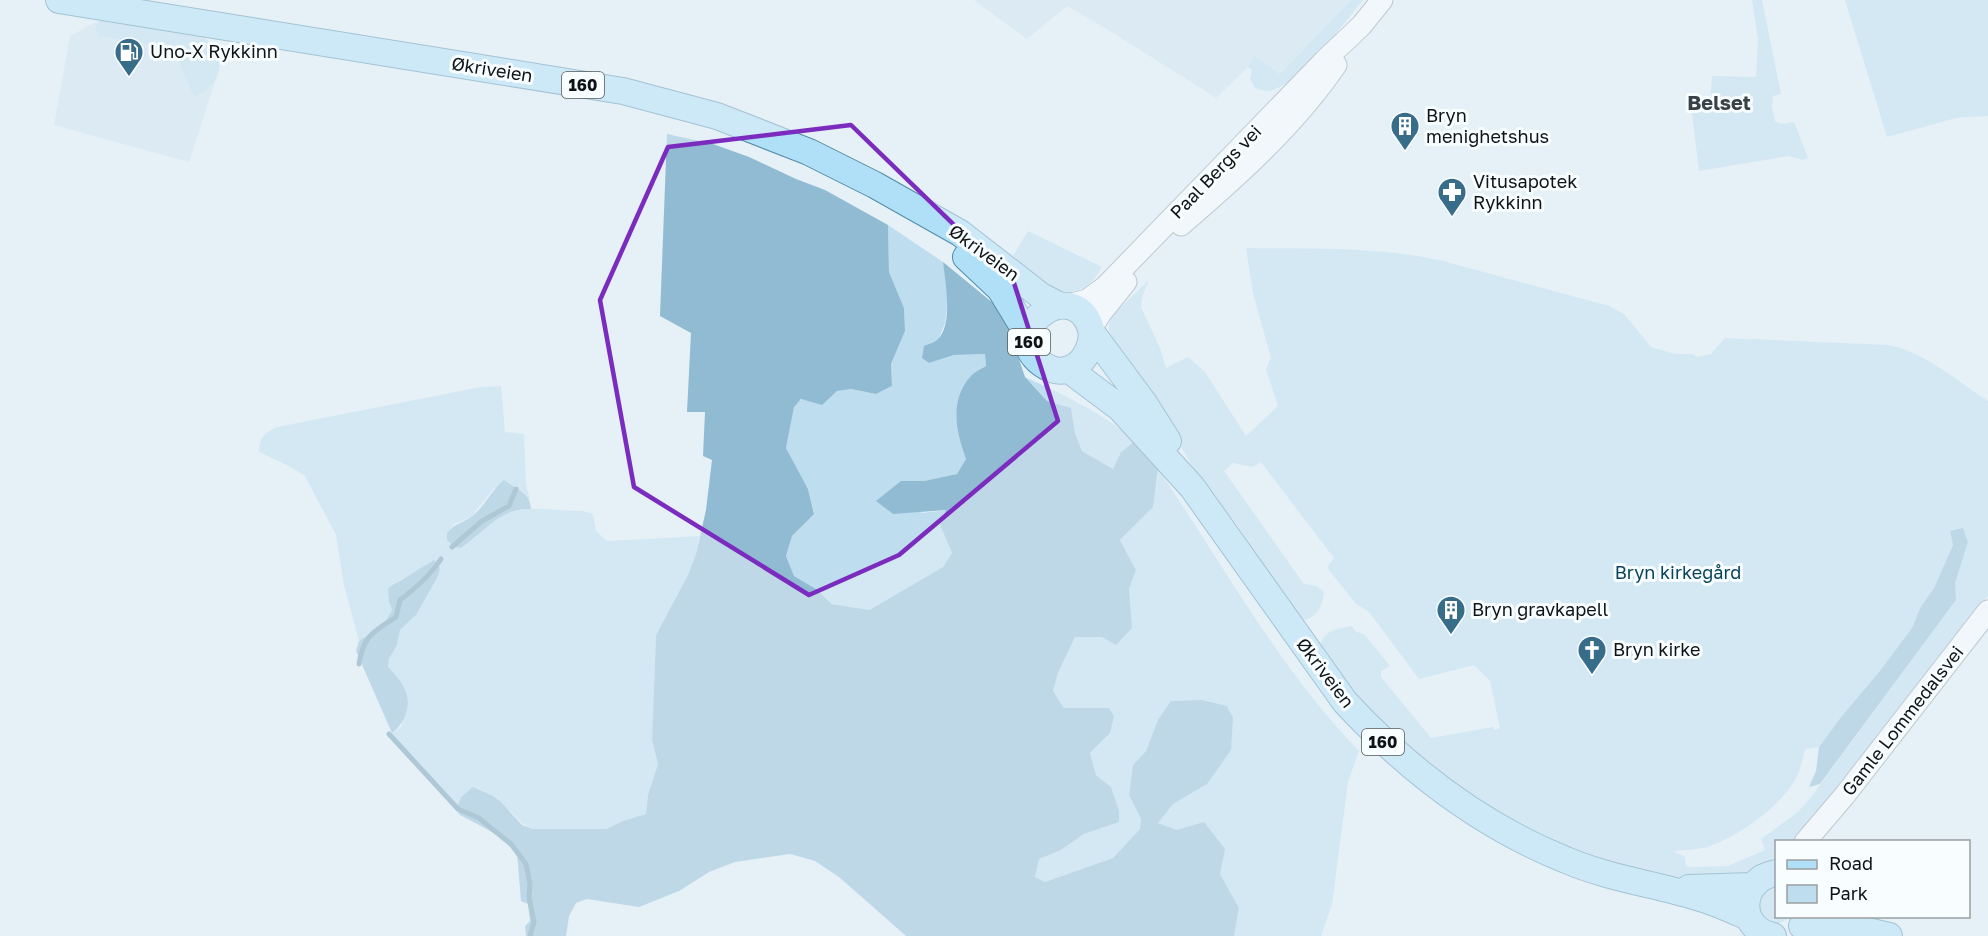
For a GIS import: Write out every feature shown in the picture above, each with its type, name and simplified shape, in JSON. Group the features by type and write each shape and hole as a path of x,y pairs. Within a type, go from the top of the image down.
{"main road":[{"name":"Økriveien","path":"60,0 641,95 695,109 753,128 841,166 960,233 1041,296 1062,306"},
{"name":"Økriveien","path":"905,203 987,275 1000,289 1028,335"},
{"name":"160","path":"1062,306 1074,308 1081,314 1092,331 1092,345 1087,356 1079,364 1068,369 1051,369 1036,359 1031,352 1028,335 1032,324 1039,314 1049,308 1062,306"},
{"name":"Økriveien","path":"1092,331 1155,420 1192,488"},
{"name":"Økriveien","path":"1068,369 1120,408 1192,488 1345,702 1410,767 1491,824 1566,861 1606,874 1699,897 1759,931"},
{"name":"160","path":"1759,931 1746,898 1752,886 1761,878 1775,872"},
{"name":"Økriveien","path":"1662,888 1752,886"},
{"path":"1860,918 1896,936"},
{"path":"1798,926 1854,928 1889,936"}],"street":[{"name":"Paal Bergs vei","path":"1092,331 1101,313 1134,274 1179,227 1248,166 1305,105 1382,0"},
{"name":"Paal Bergs vei","path":"1062,306 1087,300 1105,287 1324,60 1361,26"},
{"name":"Gamle Lommedalsvei","path":"1807,840 1840,803 1988,611"},
{"name":"Gamle Lommedalsvei","path":"1824,840 1840,803"}],"highlighted area":[{"path":"851,125 1014,283 1058,421 899,555 809,595 634,487 600,300 668,147"}],"shaded area":[{"path":"974,0 1351,0 1280,74 1254,56 1248,67 1216,98 1067,6 1027,39"},
{"path":"100,20 208,40 218,56 219,69 189,162 54,125 70,36"},
{"path":"667,134 713,144 749,157 825,190 888,225 889,272 904,308 905,331 891,364 892,386 876,394 851,389 837,391 822,405 801,399 794,407 786,448 808,489 814,514 792,536 786,556 794,576 816,589 832,604 869,610 943,567 952,553 940,525 946,510 893,514 876,501 901,481 924,481 957,474 966,459 957,428 957,406 963,386 970,377 986,366 985,354 954,355 929,363 922,358 924,346 937,340 945,324 947,303 943,262 993,303 1009,330 1025,377 1047,401 1071,408 1075,433 1082,451 1113,469 1121,452 1135,441 1158,469 1153,507 1120,540 1136,570 1129,589 1132,628 1116,645 1102,637 1075,637 1058,673 1053,691 1064,708 1109,708 1114,716 1110,733 1090,753 1096,775 1111,787 1119,811 1119,822 1084,834 1061,850 1039,859 1035,877 1045,882 1113,858 1140,829 1141,819 1129,795 1133,765 1146,751 1158,720 1171,701 1202,700 1227,706 1233,718 1231,750 1207,784 1173,804 1158,823 1177,830 1204,822 1225,849 1220,874 1239,908 1234,936 906,936 839,877 815,861 790,854 735,862 709,872 679,891 639,907 587,899 576,903 569,916 566,936 526,936 525,926 530,921 528,904 521,901 517,853 496,834 460,815 456,810 461,797 473,787 493,796 522,825 533,829 606,829 646,814 648,795 658,764 652,740 656,635 688,575 696,554 706,510 712,460 703,456 705,412 687,412 691,333 660,316"},
{"path":"504,480 528,498 531,509 510,512 493,522 461,548 454,547 447,540 447,533 476,513"},
{"path":"1963,528 1968,542 1955,583 1956,600 1820,784 1809,787 1816,771 1819,747 1912,628 1920,608 1934,588 1953,545 1950,531"},
{"path":"434,560 440,568 438,576 416,615 400,630 397,645 389,659 388,666 404,687 408,702 404,719 392,733 356,651 359,641 384,624 392,610 388,588"}],"green space":[{"path":"1351,0 1363,0 1321,51 1296,76 1273,90 1255,88 1250,79 1252,70 1248,67 1254,56 1280,74"},
{"path":"1752,0 1762,0 1781,94 1773,96 1772,107 1775,121 1781,124 1793,122 1795,124 1808,158 1803,160 1789,156 1699,171 1692,113 1710,105 1712,76 1756,77 1758,39"},
{"path":"1845,0 1988,0 1988,116 1956,118 1887,137"},
{"path":"100,20 202,36 216,52 219,61 217,77 212,85 194,97 174,50 168,47 100,36 95,28"},
{"path":"888,225 943,262 948,301 945,323 929,363 954,355 985,354 986,366 970,377 959,396 957,428 966,459 957,474 924,481 901,481 922,513 947,510 940,525 952,553 943,567 868,610 833,604 816,589 794,576 786,556 792,536 814,513 808,489 786,448 794,406 802,399 822,404 837,391 851,389 876,394 892,386 891,364 905,331 904,308 889,272"},
{"path":"1028,231 1102,267 1095,278 1079,290 1070,292 1052,288 1033,276 1013,256"},
{"name":"Bryn kirkegård","path":"1246,248 1345,249 1419,256 1443,261 1609,306 1624,314 1651,347 1675,354 1692,354 1697,357 1711,354 1725,338 1888,345 1902,349 1940,368 1988,401 1988,596 1798,840 1775,840 1775,860 1755,867 1743,875 1681,879 1637,872 1572,852 1469,796 1422,762 1364,704 1320,647 1324,637 1332,631 1352,626 1355,631 1365,635 1390,666 1381,671 1381,677 1431,738 1493,727 1494,730 1500,728 1490,681 1474,665 1419,679 1369,612 1356,604 1329,570 1328,566 1334,558 1261,462 1252,467 1233,463 1224,471 1304,584 1317,586 1324,592 1317,612 1306,620 1300,618 1237,525 1198,476 1171,429 1110,336 1109,324 1116,304 1121,307 1149,280 1142,297 1141,307 1160,348 1166,368 1188,357 1205,372 1246,436 1278,406 1266,369 1271,358 1253,293","holes":["1963,528 1968,542 1954,583 1956,600 1812,796 1798,812 1761,839 1765,850 1728,866 1686,867 1685,857 1673,851 1701,848 1722,841 1760,818 1782,798 1797,776 1805,749 1819,747 1912,628 1920,608 1934,588"]},
{"path":"1025,377 1096,413 1135,441 1121,452 1113,469 1082,451 1075,433 1071,408 1047,401"},
{"path":"501,386 505,432 524,434 526,485 530,500 523,492 508,484 494,488 471,517 454,524 447,533 447,540 454,547 461,548 495,519 519,508 583,511 593,514 596,531 607,541 699,536 696,554 688,575 656,635 652,740 658,764 648,795 646,814 606,829 533,829 523,824 496,799 473,787 461,797 456,810 388,736 402,726 393,674 388,665 389,659 397,645 400,630 416,615 428,592 432,561 399,580 389,602 392,610 384,624 359,641 344,585 336,535 305,476 259,452 260,442 264,436 277,427 481,387"},
{"path":"1158,469 1277,650 1330,719 1359,751 1348,782 1332,904 1321,936 1234,936 1239,908 1220,874 1177,830 1158,823 1173,804 1207,784 1158,720 1146,751 1133,765 1129,795 1141,819 1140,829 1113,858 1045,882 1035,877 1038,859 1061,850 1084,834 1119,821 1111,787 1096,775 1090,753 1110,733 1084,709 1064,708 1053,691 1058,673 1075,637 1102,637 1129,589 1136,570 1120,540 1142,517 1152,500"},
{"path":"1775,886 1775,918 1789,918 1780,923 1765,918 1761,913 1760,901 1768,889"}],"waterway":[{"path":"452,547 482,521 509,506 516,489"},
{"path":"359,664 363,647 371,635 396,617 400,600 412,591 441,559"},
{"path":"389,734 458,809 479,818 511,844 526,864 534,922 530,936"}],"place":[{"name":"Uno-X Rykkinn","path":"129,78"},
{"name":"Bryn menighetshus","path":"1405,152"},
{"name":"Vitusapotek Rykkinn","path":"1452,218"},
{"name":"Bryn gravkapell","path":"1451,636"},
{"name":"Bryn kirke","path":"1592,676"}],"district":[{"name":"Belset","path":"1719,103"}]}
